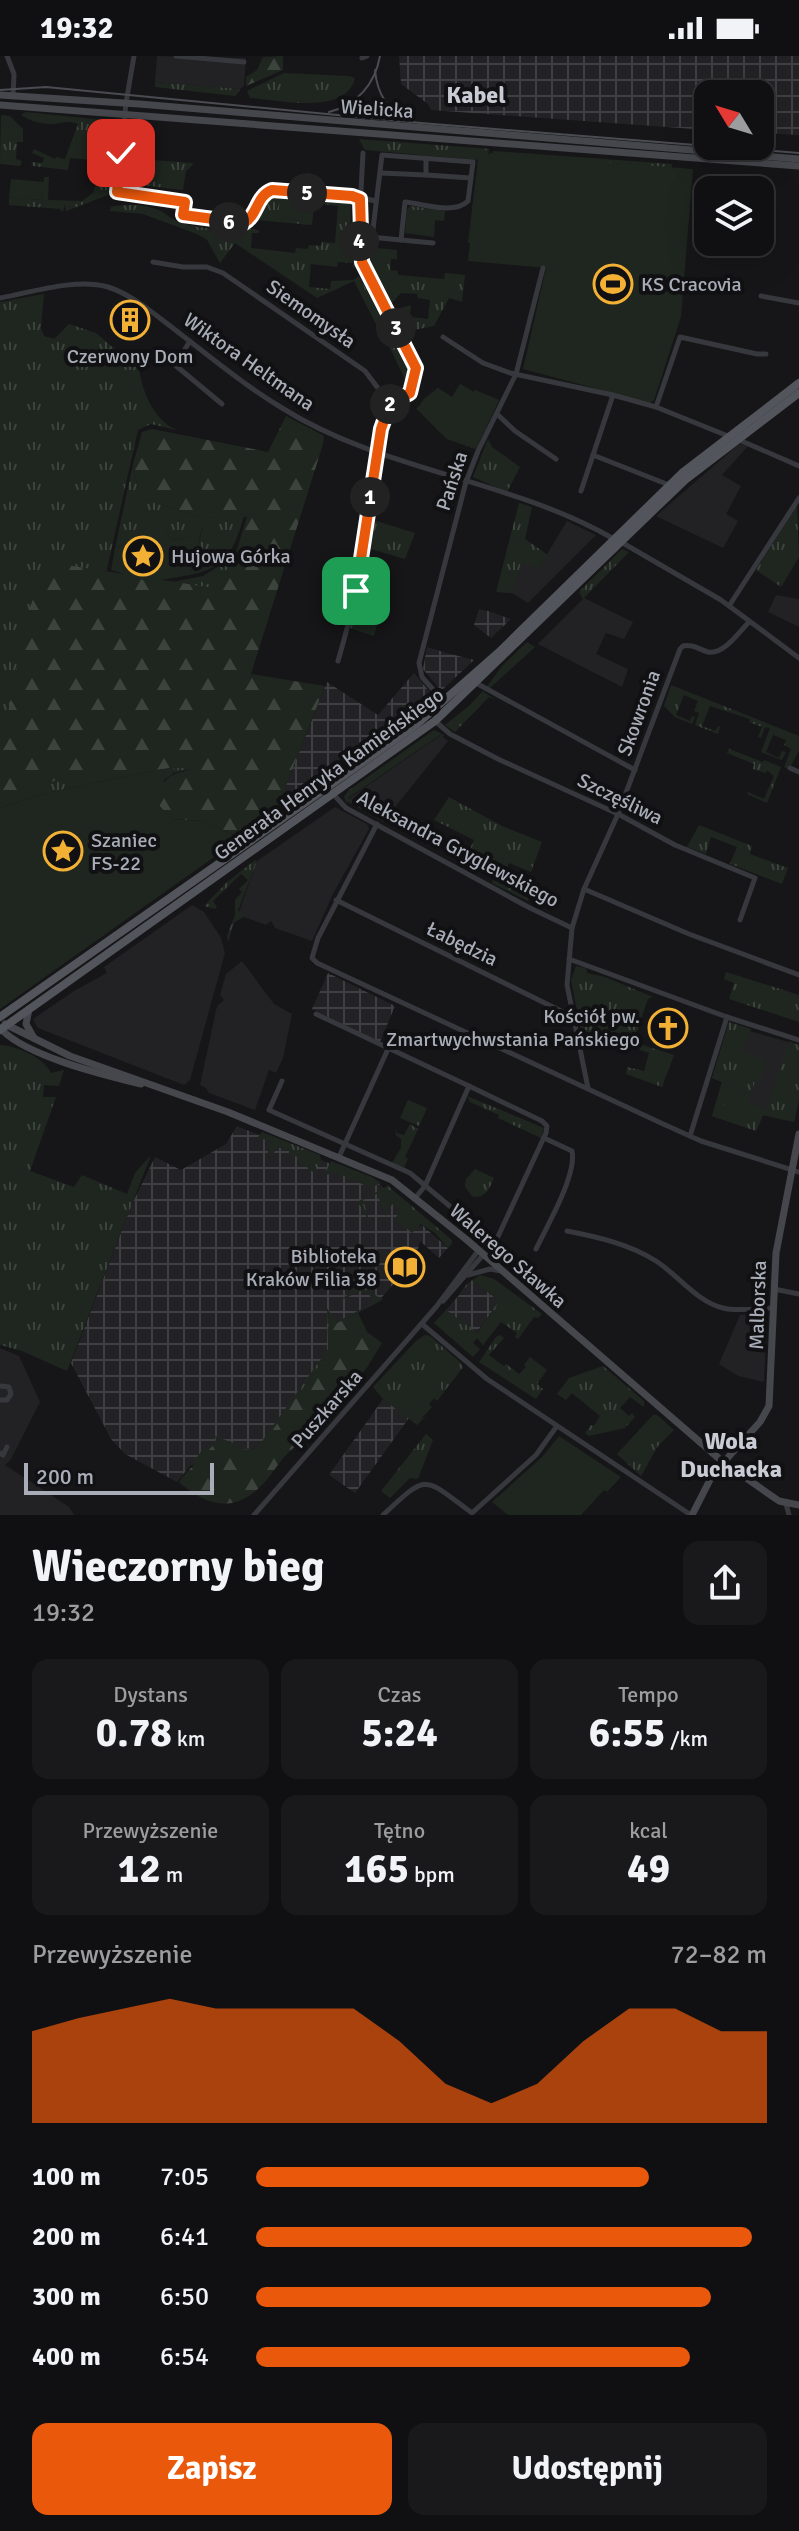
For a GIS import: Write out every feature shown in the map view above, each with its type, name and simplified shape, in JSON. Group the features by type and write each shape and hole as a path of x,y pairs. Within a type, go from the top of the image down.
{"main road":[{"name":"Wielicka","path":"0,95 799,159"},
{"name":"Wielicka","path":"0,105 799,166"},
{"name":"Generała Henryka Kamieńskiego","path":"1,1025 29,1009 435,721 618,540 669,485 799,383"},
{"name":"Generała Henryka Kamieńskiego","path":"1,1025 379,753 444,702 732,437 799,393"},
{"path":"29,1009 27,1027 38,1042"},
{"name":"Walerego Sławka","path":"1,1025 70,1056 173,1091 384,1176 416,1197 723,1462 786,1504"},
{"name":"Walerego Sławka","path":"1,1025 21,1044 48,1056 173,1091"},
{"name":"Malborska","path":"692,1515 709,1481 760,1422 769,1406 776,1253 795,1171 799,1134"},
{"path":"786,1504 799,1505"}],"street":[{"path":"7,56 14,74 13,97"},
{"path":"134,56 117,192 185,202 183,215 240,223 252,217 262,196 269,191 352,196 376,201"},
{"path":"176,56 244,62"},
{"path":"338,661 356,591 376,451 390,404 410,393 416,368 365,270 359,236 363,153"},
{"path":"372,237 382,155 473,162 468,201 460,208 405,202 401,240"},
{"path":"426,158 426,175"},
{"path":"381,173 471,178"},
{"path":"359,236 433,243"},
{"name":"Siemomysła","path":"153,262 207,267 223,273 365,371 390,404"},
{"name":"Pańska","path":"444,702 422,677 419,663 466,482 516,374 543,268"},
{"name":"Wiktora Heltmana","path":"0,298 78,285 104,286 135,301 266,399 296,417 331,435 548,507 618,540 729,606 799,658"},
{"path":"761,296 799,303"},
{"path":"443,337 483,363 516,374 656,407 799,466"},
{"path":"656,407 680,337 766,354"},
{"path":"190,341 175,365 222,404"},
{"path":"581,491 613,395"},
{"path":"498,415 515,431 556,459"},
{"path":"593,455 669,485"},
{"path":"729,606 799,498"},
{"name":"Skowronia","path":"588,1088 567,985 576,910 618,814 680,649 691,645 709,652 718,651 749,622"},
{"path":"476,683 635,770"},
{"name":"Szczęśliwa","path":"435,721 450,734 498,759 618,814 675,845 755,878 740,920"},
{"path":"790,768 799,772"},
{"name":"Aleksandra Gryglewskiego","path":"333,794 346,808 572,928"},
{"path":"377,824 336,900 312,958 328,970 637,1113 690,1136 795,1171"},
{"path":"584,889 689,934 799,975"},
{"name":"Łabędzia","path":"336,900 565,1013 573,1014"},
{"path":"569,959 799,1040"},
{"path":"316,1014 545,1124 544,1138 495,1243"},
{"path":"690,1136 727,1017"},
{"path":"339,1157 388,1049"},
{"path":"282,1081 269,1110 410,1173 535,1277"},
{"path":"416,1197 425,1186 469,1086"},
{"path":"536,1249 568,1178 574,1154 544,1138"},
{"path":"567,1231 603,1238 635,1249 658,1262 718,1307 730,1310 774,1308"},
{"path":"436,1307 467,1275 480,1253"},
{"path":"436,1307 480,1253"},
{"path":"467,1275 490,1269 503,1272"},
{"path":"774,1289 799,1294"},
{"name":"Puszkarska","path":"254,1515 436,1307"},
{"path":"422,1324 477,1372 692,1515"},
{"path":"0,1386 6,1385 11,1391 9,1399 0,1401"},
{"path":"383,1515 411,1489 423,1483 435,1486 472,1513 536,1455 557,1426"},
{"path":"0,1453 3,1455 7,1447"},
{"path":"786,1504 789,1515"}],"shaded area":[{"path":"157,56 246,58 244,86 240,89 155,82"},
{"path":"399,56 799,56 799,135 774,134 774,80 694,80 694,129 431,110 428,104 401,84"},
{"path":"739,444 748,446 722,475 741,486 726,514 738,521 723,548 656,516"},
{"path":"567,521 596,535 528,603 512,593 521,562 538,569"},
{"path":"776,595 799,599 799,627 768,612"},
{"path":"584,598 633,622 624,639 606,633 596,654 628,669 622,687 538,644"},
{"path":"479,609 511,619 491,638 474,625"},
{"path":"427,647 474,660 441,691 423,669"},
{"path":"414,673 430,692 282,804 280,801 327,682 378,715"},
{"path":"441,735 448,741 383,822 350,803 348,799"},
{"path":"335,807 367,824 369,829 333,894 312,941 275,928 271,921 266,925 244,917 236,921 257,861"},
{"path":"192,905 204,912 221,938 225,953 190,1080 184,1085 38,1028 33,1019 107,973 104,967"},
{"path":"242,961 274,1004 292,1014 283,1058 276,1073 269,1070 255,1110 209,1093 200,1085 217,1006 224,1000 220,995 226,974"},
{"path":"328,973 395,1006 380,1042 312,1009"},
{"path":"729,1022 799,1045 799,1099 794,1122 763,1115 756,1131 712,1116 722,1082 712,1078"},
{"path":"237,1126 378,1183 406,1208 403,1213 448,1248 439,1258 420,1241 415,1260 382,1300 330,1327 331,1347 256,1454 214,1445 177,1482 125,1454 111,1439 71,1363 132,1204 155,1157 181,1170 226,1144"},
{"path":"472,1280 500,1301 476,1333 446,1310"},
{"path":"767,1313 764,1382 738,1376 719,1364 740,1315"},
{"path":"0,1348 19,1356 40,1402 5,1465 69,1507 74,1515 0,1515"},
{"path":"383,1399 409,1418 355,1493 329,1475"}],"green space":[{"path":"283,56 283,70 246,86 246,77 257,70 263,57"},
{"path":"284,73 355,78 349,90 325,102 293,103 250,98 247,91"},
{"path":"155,82 240,91 235,96 155,87"},
{"path":"25,112 103,120 107,125 103,161 70,158 68,170 33,166 31,162 42,163 44,158 32,153 34,149 55,159 65,159 78,124 38,122 21,115"},
{"path":"1,115 10,116 23,129 23,142 17,142 16,159 22,161 20,166 0,164"},
{"path":"359,139 489,149 479,245 468,243 478,160 365,150"},
{"path":"493,151 672,164 671,177 491,156"},
{"name":"KS Cracovia","path":"490,153 693,169 681,317 654,400 650,403 523,369 546,268 468,261 479,165"},
{"path":"127,158 193,165 186,171 183,190 124,183"},
{"path":"44,177 49,177 48,200 82,201 93,193 97,180 110,183 108,195 66,211 65,204 63,212 60,209 9,205 9,197 42,200"},
{"path":"11,179 44,182 42,200 9,197"},
{"path":"269,193 315,195 312,225 256,220"},
{"path":"322,197 351,201 350,236 357,267 353,268 353,263 338,262 337,267 311,264 309,287 330,289 331,281 353,280 359,276 411,373 408,386 354,281 317,298 235,243 220,263 207,240 197,234 143,214 110,211 111,207 117,206 142,206 195,226 227,231 231,227 259,230 259,233 252,233 251,248 295,253 296,248 321,246 322,242 335,243 338,206 322,204"},
{"path":"280,198 303,201 301,220 278,217"},
{"path":"410,206 445,211 444,221 435,220 434,237 405,233"},
{"path":"363,249 397,250 397,259 391,259 390,270 398,271 398,275 444,279 445,273 465,275 462,302 449,298 434,326 409,331 398,309 411,305 410,317 428,319 430,300 418,298 417,294 401,293 392,303 381,282 377,284 368,267"},
{"path":"44,294 41,328 44,336 54,339 69,324 96,333 139,370 152,407 164,422 181,431 151,424 138,430 105,578 168,583 203,576 235,556 220,589 204,766 174,773 173,767 51,792 0,808 0,302"},
{"path":"460,384 499,400 476,449 447,439 417,409 438,388 452,397"},
{"path":"460,384 499,400 476,449 447,439 417,409 438,388 452,397"},
{"path":"286,416 324,436 323,444 251,674 325,686 280,801 285,808 241,838 203,821 171,819 156,802 164,784 170,776 196,767 64,776 0,807 0,750 15,680 20,634 47,562 220,589 235,556 247,517 201,518 140,498 133,464 142,432 152,429 268,452"},
{"path":"488,439 492,447 520,467 507,492 473,477"},
{"path":"133,464 140,498 201,518 244,516 233,547 221,562 190,575 203,527 187,538 171,540 158,515 143,537 115,548"},
{"path":"519,503 532,507 525,539 548,555 538,569 521,563 512,593 496,592"},
{"path":"797,505 799,557 781,587 756,570"},
{"path":"158,514 171,540 187,538 203,525 190,575 149,582 111,570 115,548 143,537 145,521"},
{"path":"373,520 415,533 405,559 367,548"},
{"path":"622,549 629,552 583,599 579,592"},
{"path":"357,608 379,617 374,636 350,628"},
{"path":"527,642 535,647 490,688 487,687 502,666"},
{"path":"671,685 799,736 799,751 789,769 784,767 791,749 784,745 786,740 773,735 766,752 779,758 782,751 786,752 782,760 761,752 770,728 765,727 761,738 758,737 762,727 749,722 750,719 710,706 702,726 715,731 720,727 718,734 695,725 699,713 694,711 698,701 684,695 676,715 690,721 692,716 695,717 692,724 675,717 664,706"},
{"path":"483,691 495,700 489,697 455,732 445,725 470,705"},
{"path":"434,730 443,737 440,735 348,798 350,803 346,802 344,797 348,791"},
{"path":"368,741 370,748 329,778 324,773"},
{"path":"729,749 781,767 767,803 747,794 764,799 774,776 767,770 766,773 753,769 754,764 727,753"},
{"path":"173,767 174,773 164,780 169,794 156,802 171,819 203,821 241,838 0,1009 0,808 51,792"},
{"path":"449,797 502,826 542,842 531,872 509,863 504,874 534,887 528,901 492,883 497,869 467,855 474,840 434,820"},
{"path":"699,825 752,846 750,854 788,868 782,884 730,864 737,847 711,837 706,854 687,847"},
{"path":"255,860 238,911 245,915 234,923 228,942 227,936 235,915 235,900 242,892 239,889 248,880 241,874 213,901 217,907 215,909 204,906"},
{"path":"576,966 653,997 648,999 633,1042 674,1055 662,1087 626,1074 627,1067 644,1071 649,1053 632,1047 632,1044 606,1040 581,1031 571,980"},
{"path":"726,972 799,995 799,1022 729,999 734,983 724,979"},
{"path":"729,1022 751,1029 742,1052 766,1060 760,1082 755,1081 748,1103 767,1109 789,1041 799,1045 799,1099 794,1122 763,1115 756,1131 712,1116 722,1082 712,1078"},
{"path":"0,1045 29,1053 51,1073 64,1070 59,1086 44,1085 43,1097 56,1097 30,1171 74,1187 82,1175 127,1194 135,1173 151,1155 67,1371 0,1345"},
{"path":"732,1078 748,1083 737,1115 722,1110"},
{"path":"467,1096 544,1128 541,1138 498,1118 499,1115 470,1102"},
{"path":"408,1100 427,1108 419,1126 400,1118"},
{"path":"410,1124 418,1129 405,1157 408,1159 404,1168 392,1163 401,1148 401,1139 396,1135 395,1128 397,1133 404,1135"},
{"path":"262,1132 320,1155 321,1162 315,1173 299,1163 300,1158 289,1154 289,1151 277,1147 273,1155 267,1154 272,1141 257,1138"},
{"path":"331,1161 381,1183 371,1188 335,1172 326,1175 324,1173"},
{"path":"475,1169 494,1178 486,1193 480,1196 472,1196 465,1187 466,1179"},
{"path":"388,1186 452,1240 452,1244 448,1248 435,1233 421,1224 412,1233 395,1218 402,1210 394,1203 386,1211 386,1217 377,1194 363,1200 373,1234 357,1202"},
{"path":"480,1275 494,1279 542,1314 534,1317 518,1339 515,1337 517,1333 501,1322 483,1345 477,1338 473,1343 480,1349 473,1357 434,1323 446,1310 477,1333 499,1301 472,1280"},
{"path":"363,1284 382,1300 330,1327 330,1351 256,1454 214,1445 200,1462 194,1462 204,1447 209,1449 206,1445 210,1448 216,1440 215,1436 255,1451 328,1349 327,1308 336,1322 373,1303 363,1290 339,1301"},
{"path":"358,1313 367,1332 382,1343 366,1369 330,1410 321,1411 311,1429 264,1483 243,1499 222,1504 201,1497 179,1482 218,1439 256,1453 330,1351 329,1327"},
{"path":"425,1335 430,1336 463,1367 437,1401 434,1398 441,1389 398,1401 419,1420 426,1416 417,1425 383,1399 373,1387"},
{"path":"500,1335 504,1338 489,1355 519,1374 530,1357 547,1370 537,1384 543,1389 536,1399 479,1362"},
{"path":"603,1366 644,1401 644,1407 630,1397 620,1408 635,1417 625,1428 589,1436 585,1433 600,1416 572,1393 566,1400 557,1394 569,1378"},
{"path":"423,1372 442,1389 419,1421 397,1401"},
{"path":"653,1415 674,1430 658,1446 641,1476 617,1454"},
{"path":"426,1434 433,1440 418,1479 410,1478 390,1498 381,1491"},
{"path":"559,1436 621,1477 581,1515 508,1515 492,1502 542,1457"}],"tram line":[{"path":"329,112 348,104 363,92 374,76 380,56"},
{"path":"375,70 385,101 395,112 409,120"},
{"path":"0,90 46,87 421,123 694,145"},
{"path":"774,151 799,153"}],"place":[{"name":"KS Cracovia","path":"613,284"},
{"name":"Czerwony Dom","path":"130,320"},
{"name":"Hujowa Górka","path":"143,556"},
{"name":"Szaniec FS-22","path":"63,851"},
{"name":"Kościół pw. Zmartwychwstania Pańskiego","path":"668,1028"},
{"name":"Biblioteka Kraków Filia 38","path":"405,1267"}],"district":[{"name":"Kabel","path":"476,95"},
{"name":"Wola Duchacka","path":"731,1455"}],"route":[{"path":"121,153 117,192 185,202 183,215 193,218 244,223 252,217 262,196 272,190 360,199 359,245 362,262 414,362 416,375 410,393 390,404 381,429 356,591"}]}
